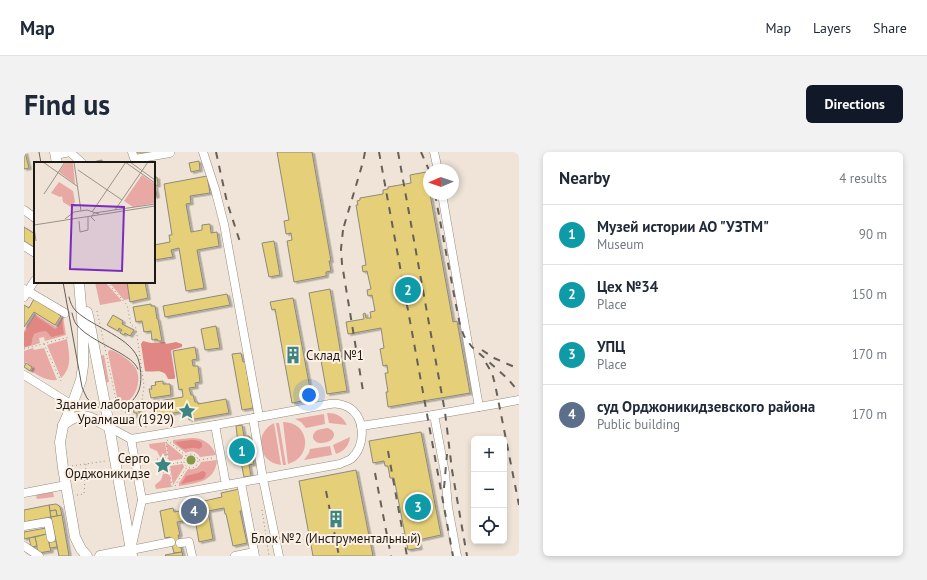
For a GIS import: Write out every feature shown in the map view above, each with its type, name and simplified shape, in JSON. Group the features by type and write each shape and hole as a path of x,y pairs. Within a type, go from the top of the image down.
{"main road":[{"path":"79,285 83,331 83,366 81,380 63,426 61,434 61,451 76,537 78,545 86,556"},
{"path":"79,285 89,320 131,553 100,556"},
{"path":"72,405 88,416 109,427"},
{"path":"63,426 74,418 88,416"}],"street":[{"path":"55,157 70,152 81,162"},
{"path":"132,152 134,158 138,159 170,153"},
{"path":"203,152 219,201 224,224 256,418 263,479 279,556"},
{"path":"434,152 437,164"},
{"path":"443,200 479,407"},
{"path":"24,210 34,217"},
{"path":"24,246 34,252"},
{"path":"34,281 25,292 65,313"},
{"path":"24,375 72,405"},
{"path":"361,426 519,400"},
{"path":"109,427 131,439 335,403 348,407 352,410 357,416 361,426 362,441 360,447 347,461 340,464 142,500"},
{"path":"434,415 445,473 448,507 457,556"},
{"path":"215,425 226,485"},
{"path":"131,439 142,500 131,553 171,542"},
{"path":"235,556 255,554 241,483"},
{"path":"24,493 66,485"},
{"path":"24,526 48,522 51,538"},
{"path":"180,543 189,542 192,556"},
{"path":"24,546 39,556"}],"path":[{"path":"108,283 127,305 131,325 136,328 144,386 142,401 144,406 147,437"},
{"path":"96,311 118,409 135,416 147,437"},
{"path":"24,349 69,337"},
{"path":"44,344 61,381"},
{"path":"186,456 166,440 173,488 188,467"},
{"path":"186,456 193,454 198,460"},
{"path":"184,462 186,456"},
{"path":"157,459 168,457"},
{"path":"198,460 218,457"},
{"path":"72,466 110,460"},
{"path":"188,467 194,467 198,460"},
{"path":"169,464 184,462"},
{"path":"184,462 188,467"},
{"path":"78,495 84,494 86,464"},
{"path":"159,473 170,471"},
{"path":"262,509 269,556"}],"shaded area":[{"path":"95,283 106,283 122,301 100,305"},
{"path":"110,283 127,283 130,299 124,300"},
{"path":"35,314 56,327 63,316 66,335 45,341 44,337 39,338 40,343 24,348 24,331"},
{"path":"36,316 55,329 62,320 64,334 51,337 46,331 39,332 34,334 31,345 24,347 24,333"},
{"path":"67,339 69,365 65,374 61,378 47,345"},
{"path":"143,341 151,343 165,342 166,344 176,342 182,344 182,347 171,351 175,376 174,379 168,379 162,372 145,371 141,344"},
{"path":"33,348 34,350 44,348 57,380 43,378 31,371 33,367 26,362 24,365 24,351"},
{"path":"109,350 112,350 127,359 132,363 137,372 137,389 131,398 122,405 118,402 108,353"},
{"path":"104,355 109,382 105,382 100,356"},
{"path":"327,413 339,416 347,425 329,423"},
{"path":"324,414 325,424 306,428 301,422 295,419"},
{"path":"283,422 292,424 299,428 303,433 305,440 305,448 302,454 296,460 288,464"},
{"path":"274,423 281,465 273,463 267,459 261,447 263,434 267,428"},
{"path":"276,423 279,423 286,465 283,465"},
{"path":"327,428 331,429 334,434 331,440 322,443 315,441 313,436 316,431"},
{"path":"350,437 346,448 336,454 333,445"},
{"path":"192,438 207,442 216,455 200,457 194,452 186,453 173,443 173,440"},
{"path":"191,440 201,442 202,447 199,449 184,449 175,442"},
{"path":"165,442 167,456 160,457 157,451 150,448 149,444"},
{"path":"166,442 183,456 182,459 169,461"},
{"path":"330,446 332,455 304,460 310,449"},
{"path":"191,455 196,460 191,465 186,460"},
{"path":"217,460 216,467 209,477 192,484 179,486 179,483 188,469 196,468 201,462"},
{"path":"183,464 184,467 173,485 170,466"},
{"path":"202,471 206,473 203,479 181,484 186,476"},
{"path":"170,473 171,487 156,489 155,485 161,480 163,474"},
{"path":"53,492 54,497 37,499 36,495"}],"building":[{"path":"24,152 29,168 24,169"},
{"path":"136,152 156,152 137,155"},
{"path":"277,152 312,152 331,261 329,261 331,271 326,272 326,276 294,282 287,241 292,240 291,233 286,234 284,221 289,220"},
{"path":"199,161 200,170 191,172 189,163"},
{"path":"423,173 423,200 431,200 453,322 457,321 470,393 388,407 386,392 388,392 385,373 388,373 387,365 383,366 380,349 384,348 381,328 348,334 346,322 364,319 363,314 365,313 366,318 371,318 370,312 375,311 372,295 368,296 367,290 371,289 367,271 363,272 362,266 366,265 356,205 358,205 357,201 360,200 360,198 383,194 383,190 388,189 388,187 411,183 410,175"},
{"path":"207,176 210,193 190,196 191,203 186,204 191,232 202,230 202,225 210,224 211,233 217,232 219,246 197,250 204,288 186,291 179,248 171,250 173,257 155,260 155,245 170,242 169,235 172,235 164,184"},
{"path":"157,177 158,185 155,186 155,178"},
{"path":"155,186 157,196 155,197"},
{"path":"24,227 34,233 34,247 24,241"},
{"path":"274,241 280,275 269,277 262,243"},
{"path":"127,283 145,283 148,298 130,302"},
{"path":"330,289 347,391 327,394 309,293"},
{"path":"227,294 230,305 165,317 163,306"},
{"name":"Склад №1","path":"293,298 312,399 292,403 275,309 272,310 270,302"},
{"path":"34,299 55,312 56,311 61,316 55,325 34,312 24,327 24,305 29,308"},
{"path":"151,304 151,306 155,306 162,341 158,341 157,339 152,340 151,331 144,332 142,321 136,322 133,307"},
{"path":"113,315 123,321 122,324 134,330 130,336 125,333 124,335 120,333 122,330 119,328 118,331 107,325"},
{"path":"216,326 220,348 205,350 201,329"},
{"path":"195,347 197,359 192,360 193,366 198,366 200,382 195,383 196,387 189,388 191,395 193,395 195,402 198,402 198,404 226,399 229,413 189,420 188,414 185,415 184,411 154,417 152,402 183,397 182,389 179,390 173,351"},
{"path":"241,353 243,362 245,361 253,408 242,410 232,354"},
{"path":"26,363 32,367 30,371 24,367"},
{"path":"163,381 163,384 170,384 171,395 151,398 149,389 152,389 151,386 156,385 155,382"},
{"path":"138,405 140,418 137,418 137,413 134,413 133,406"},
{"path":"242,425 244,436 249,436 254,464 249,465 251,476 244,477 236,426"},
{"path":"421,432 441,535 418,540 420,548 408,550 394,478 390,478 388,466 385,466 384,461 373,463 369,441"},
{"name":"Блок №2 (Инструментальный)","path":"356,470 373,556 313,556 299,481"},
{"path":"239,489 244,511 240,511 247,543 233,546 224,508 208,511 213,539 199,542 195,519 177,522 182,552 174,553 170,537 165,538 160,511 173,508 174,512 196,508 195,503 222,497 221,493"},
{"path":"56,504 60,507 62,515 57,516 56,510 50,511 49,505"},
{"path":"49,505 51,517 24,522 24,510"},
{"path":"56,510 57,516 51,517 50,511"},
{"path":"62,515 69,556 59,556 51,517"},
{"path":"46,528 47,534 24,539 24,532"},
{"path":"47,534 51,551 38,553 35,537"},
{"path":"35,537 37,546 31,547 29,538"},
{"path":"56,541 57,547 50,548 49,542"},
{"path":"182,552 183,556 165,555"}],"tram line":[{"path":"39,152 41,162"},
{"path":"63,283 82,387 85,394 93,404 100,408 107,410 123,407 135,397 140,387 140,369 136,354 121,340 83,317 73,308 69,297"},
{"path":"72,313 75,323 85,333 128,358 138,369"}],"railway":[{"path":"216,152 227,202 241,245"},
{"path":"344,226 365,152"},
{"path":"379,152 453,556"},
{"path":"398,152 445,412 452,470 467,556"},
{"path":"421,152 426,164"},
{"path":"436,200 460,325 464,336 472,347 507,378 519,392"},
{"path":"343,230 341,249 342,264 363,391"},
{"path":"482,350 494,358 519,369"},
{"path":"486,363 492,373 495,384 519,505"},
{"path":"388,451 407,556"},
{"path":"444,488 447,454"},
{"path":"375,473 391,556"},
{"path":"326,491 339,556"}],"place":[{"name":"Цех №34","path":"408,290"},
{"name":"Склад №1","path":"293,355"},
{"name":"Здание лаборатории Уралмаша (1929)","path":"187,411"},
{"name":"Музей истории АО \"УЗТМ\"","path":"242,451"},
{"name":"Серго Орджоникидзе","path":"163,465"},
{"name":"УПЦ","path":"418,507"},
{"name":"суд Орджоникидзевского района","path":"194,511"},
{"name":"Блок №2 (Инструментальный)","path":"336,519"}]}
